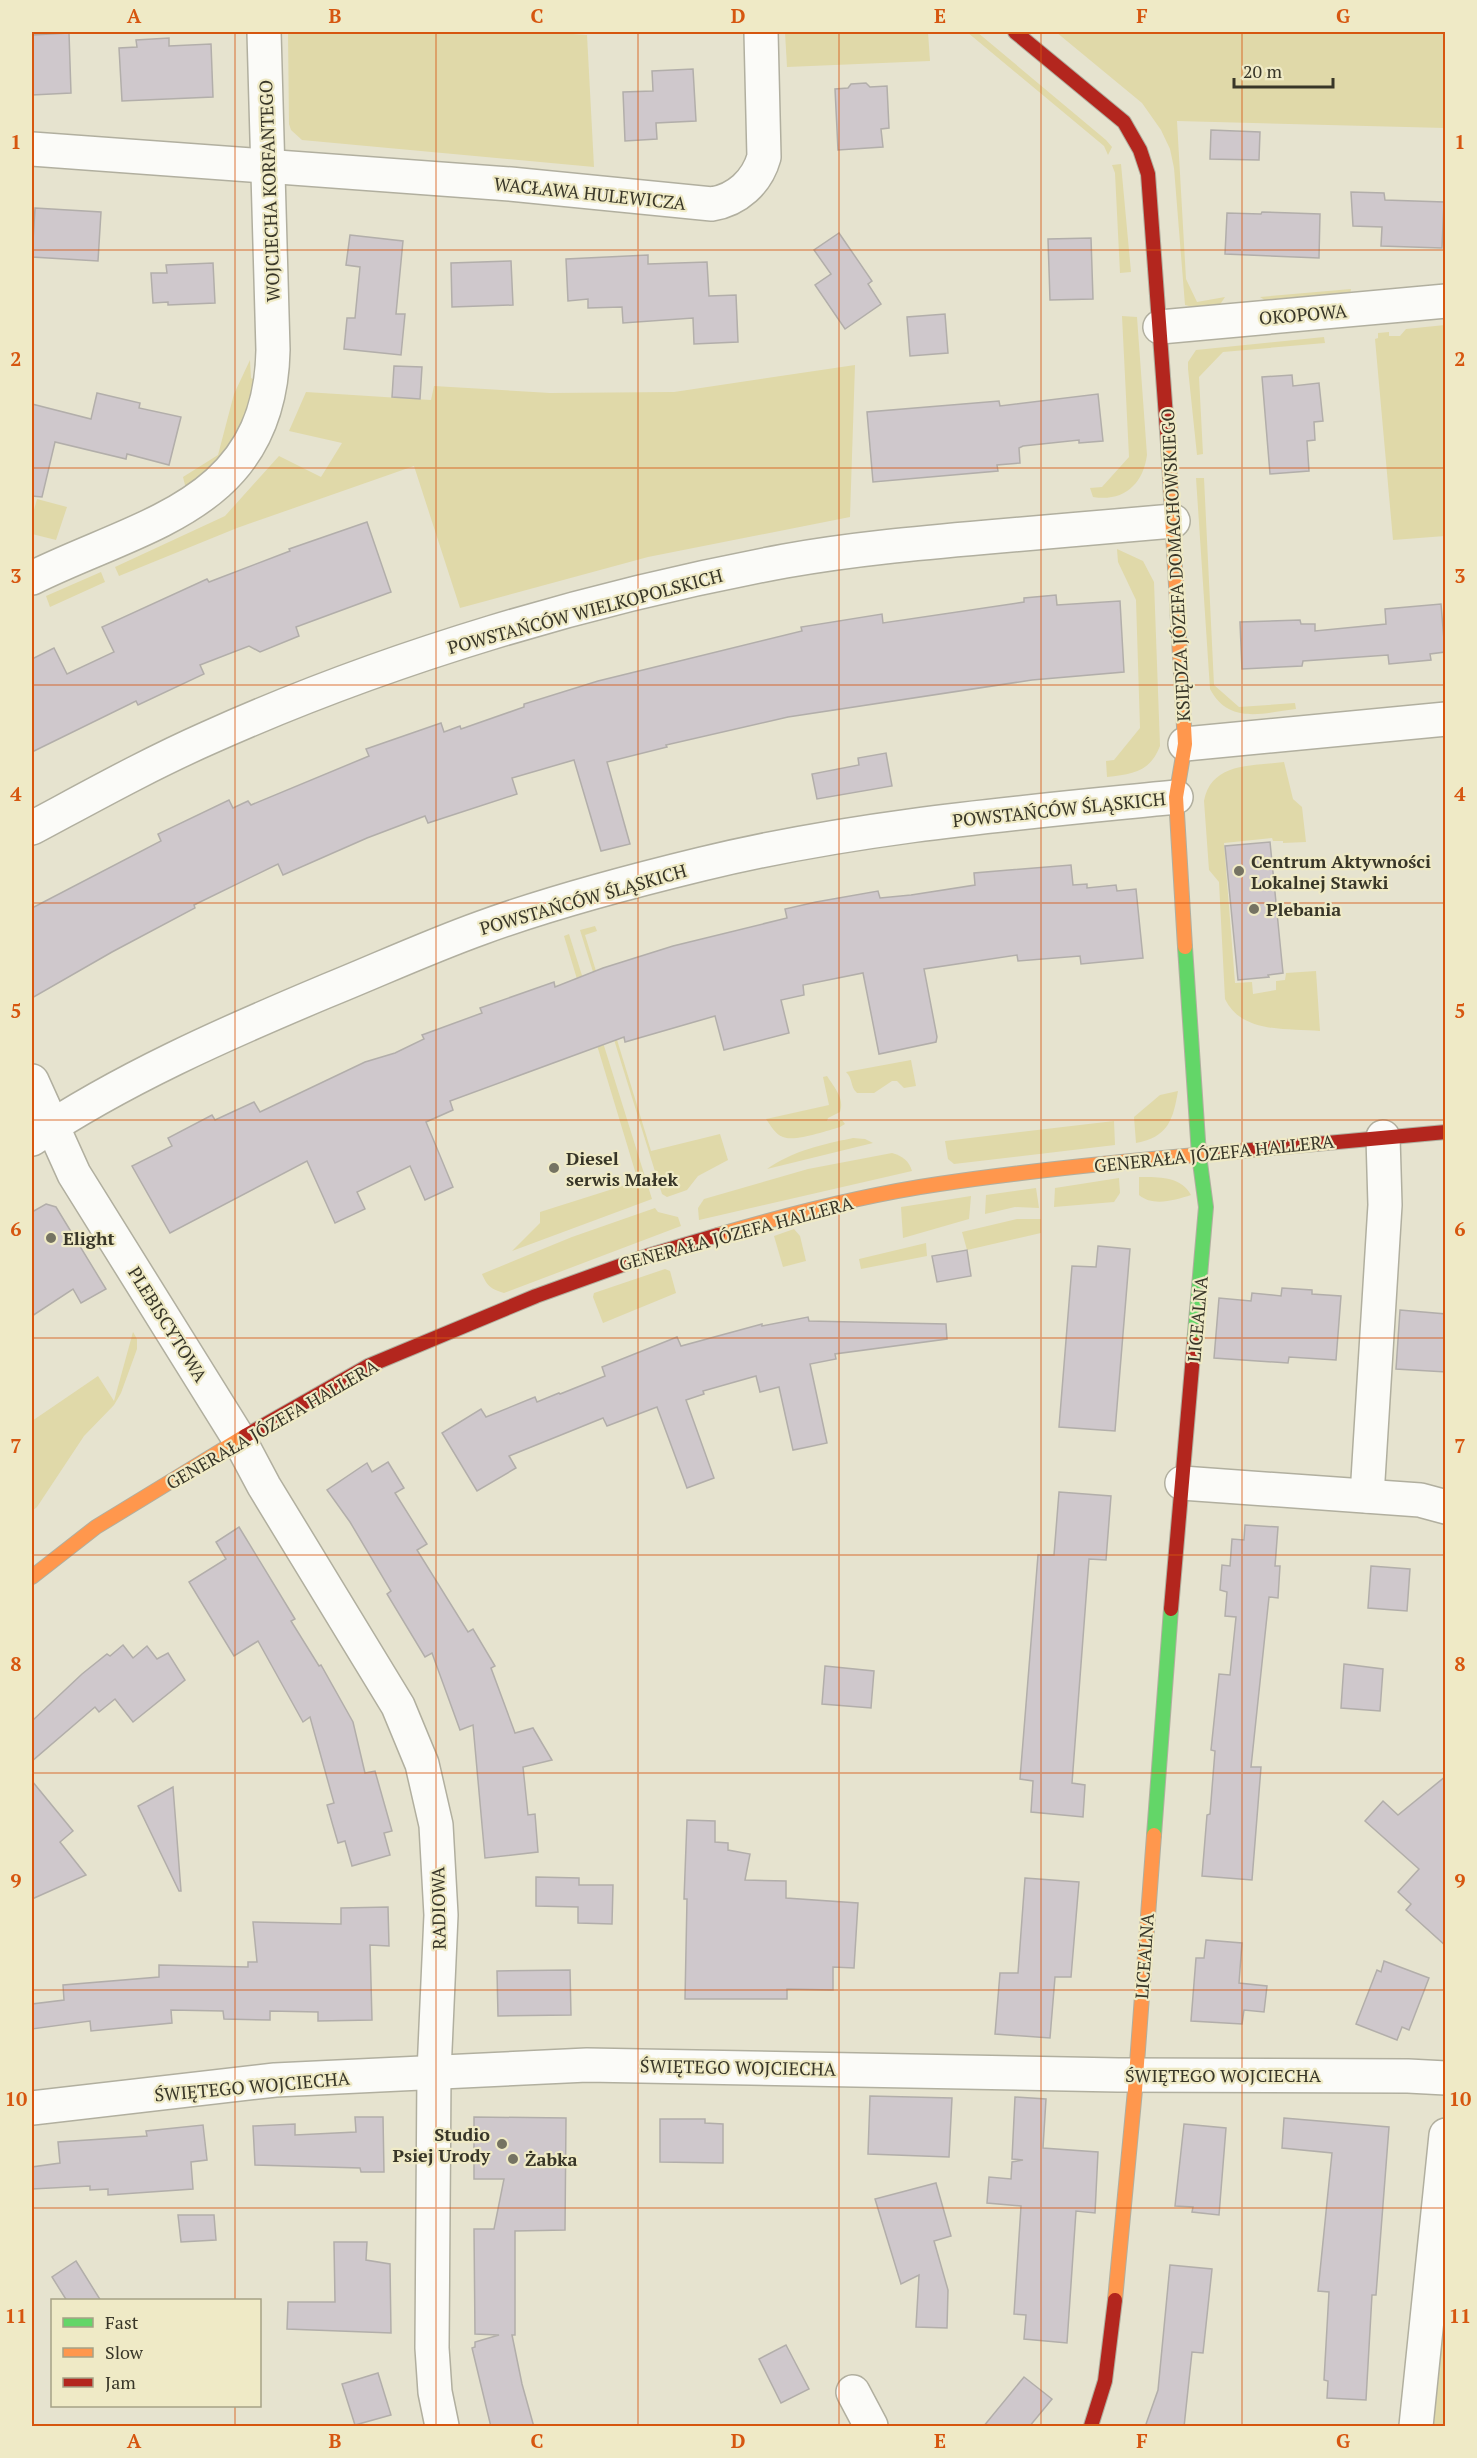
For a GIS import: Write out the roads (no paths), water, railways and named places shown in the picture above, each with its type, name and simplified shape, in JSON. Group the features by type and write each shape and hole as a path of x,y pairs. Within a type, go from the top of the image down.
{"street":[{"name":"WOJCIECHA KORFANTEGO","path":"38,569 166,520 223,478 244,451 260,420 270,388 273,350 264,32"},
{"name":"WACŁAWA HULEWICZA","path":"32,149 510,184 705,204 724,202 735,197 748,184 760,168 764,157 761,32"},
{"name":"KSIĘDZA JÓZEFA DOMACHOWSKIEGO","path":"1015,32 1118,116 1137,143 1148,174 1173,521 1185,744 1176,797 1199,1155"},
{"name":"OKOPOWA","path":"1160,327 1446,301"},
{"name":"POWSTAŃCÓW WIELKOPOLSKICH","path":"32,828 208,737 309,696 484,634 648,591 788,561 926,543 1173,521"},
{"path":"1185,744 1446,719"},
{"name":"POWSTAŃCÓW ŚLĄSKICH","path":"42,1132 113,1090 263,1017 481,928 565,902 703,864 815,841 933,822 1176,797"},
{"name":"PLEBISCYTOWA","path":"32,1081 42,1132 74,1174 239,1439"},
{"name":"GENERAŁA JÓZEFA HALLERA","path":"32,1577 96,1527 239,1439 368,1366 536,1296 675,1247 787,1215 910,1189 1068,1167 1446,1132"},
{"path":"1367,1496 1385,1205 1383,1137"},
{"name":"LICEALNA","path":"1091,2427 1105,2381 1111,2340 1136,2074 1206,1207 1199,1155"},
{"name":"RADIOWA","path":"239,1439 264,1486 398,1706 422,1764 436,1825 441,1915 434,2072 432,2348 435,2391 442,2427"},
{"path":"1182,1483 1222,1488 1420,1500 1446,1507"},
{"name":"ŚWIĘTEGO WOJCIECHA","path":"32,2108 275,2080 627,2064 1446,2078"},
{"path":"1416,2427 1446,2135"},
{"path":"853,2392 871,2427"}],"place":[{"name":"Centrum Aktywności Lokalnej Stawki","path":"1239,871"},
{"name":"Plebania","path":"1254,909"},
{"name":"Diesel serwis Małek","path":"554,1168"},
{"name":"Elight","path":"51,1238"},
{"name":"Studio Psiej Urody","path":"502,2144"},
{"name":"Żabka","path":"513,2159"}]}
